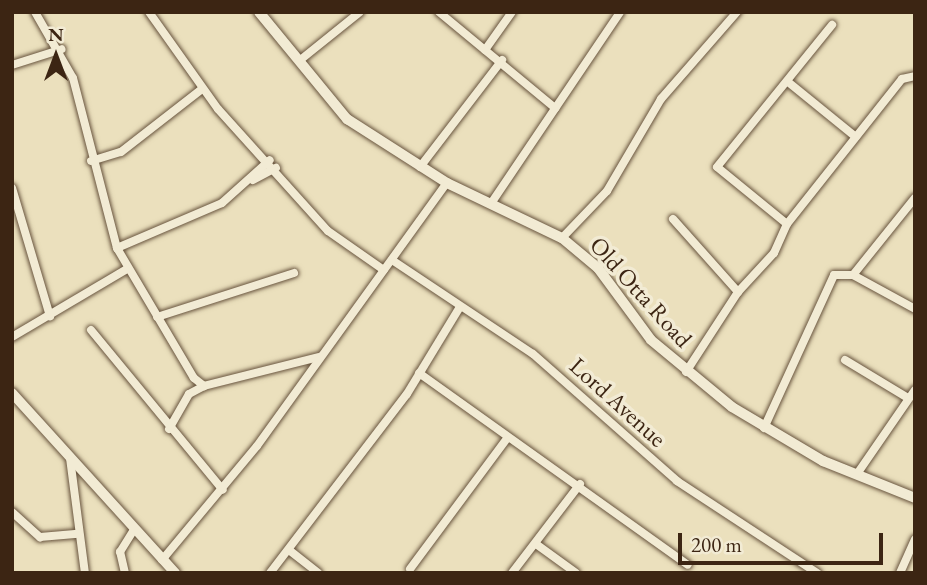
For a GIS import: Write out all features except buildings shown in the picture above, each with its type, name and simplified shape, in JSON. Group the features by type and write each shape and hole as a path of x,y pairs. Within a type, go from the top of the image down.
{"street":[{"path":"35,12 62,49 117,247 127,269 194,378 204,386"},
{"path":"149,12 202,89 270,160 328,231 384,270"},
{"path":"299,61 360,12"},
{"path":"439,12 485,50 502,60 555,108"},
{"path":"485,50 512,12"},
{"path":"562,238 607,191 661,99 737,12"},
{"name":"Old Otta Road","path":"260,13 347,119 447,183 492,202 562,238 598,268 625,311 686,372 764,428 857,474 915,498"},
{"path":"492,202 619,13"},
{"path":"788,225 716,167 832,25"},
{"path":"12,65 62,49"},
{"path":"420,167 502,60"},
{"path":"686,372 738,292 774,253 788,225 856,137 902,79 915,76"},
{"path":"788,82 856,137"},
{"path":"91,161 121,152 202,89"},
{"path":"241,187 270,160"},
{"path":"117,247 176,228 276,168"},
{"path":"162,560 223,490 447,183"},
{"path":"12,188 50,316"},
{"path":"853,275 915,198"},
{"path":"673,219 738,292"},
{"name":"Lord Avenue","path":"392,260 558,373 677,481 817,573"},
{"path":"12,337 127,269"},
{"path":"157,317 294,273"},
{"path":"764,428 825,284 834,275 853,275 915,309"},
{"path":"270,573 419,373 460,307"},
{"path":"91,330 169,429 223,490"},
{"path":"188,394 204,386 319,357"},
{"path":"845,360 908,398"},
{"path":"419,373 508,437 580,484 688,565"},
{"path":"169,429 194,378"},
{"path":"857,474 915,390"},
{"path":"12,393 69,451 175,573"},
{"path":"410,569 508,437"},
{"path":"69,451 85,573"},
{"path":"512,573 580,484"},
{"path":"12,512 40,537 78,534"},
{"path":"125,573 120,552 135,528"},
{"path":"900,573 915,539"},
{"path":"536,544 576,573"},
{"path":"289,550 318,573"}]}
